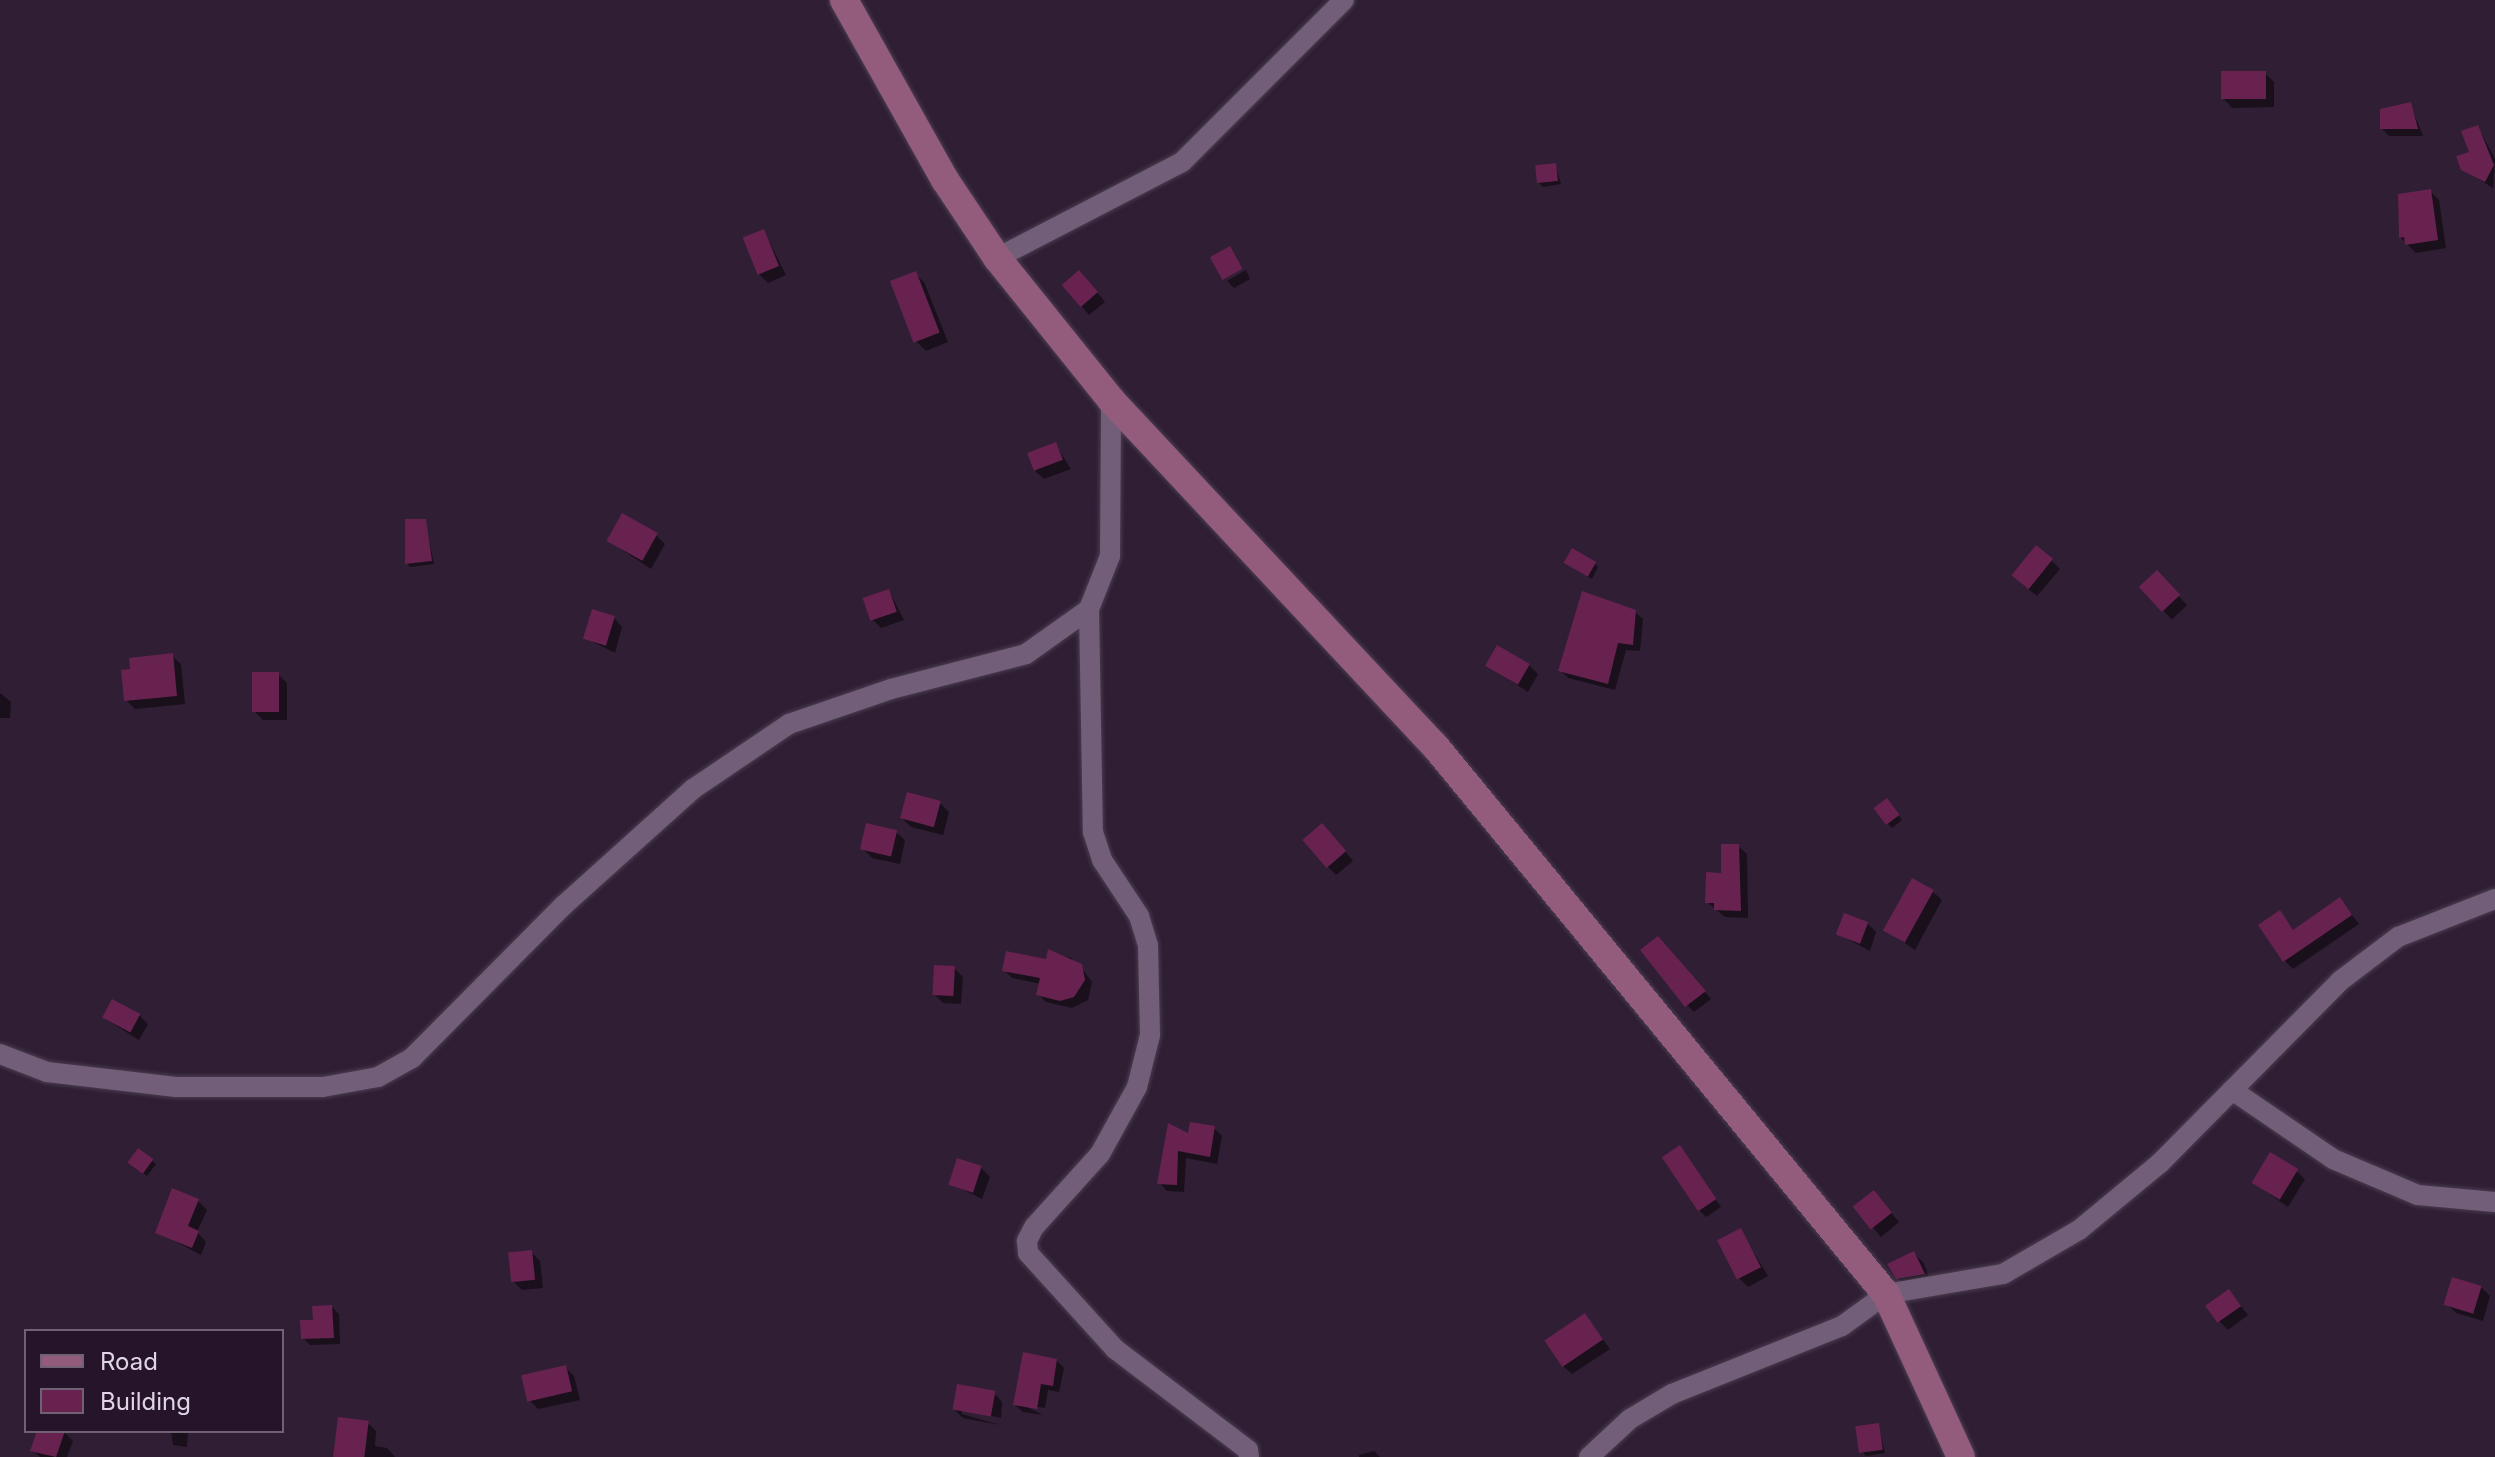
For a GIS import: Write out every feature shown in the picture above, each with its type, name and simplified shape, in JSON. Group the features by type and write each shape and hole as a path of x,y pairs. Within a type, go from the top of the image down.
{"street":[{"path":"844,0 945,180 997,258 1111,400 1435,746 1886,1294 1961,1457"},
{"path":"997,258 1182,162 1344,0"},
{"path":"1111,400 1110,556 1089,609 1093,832 1102,860 1139,916 1148,946 1150,1035 1137,1087 1100,1154 1034,1227 1027,1241 1028,1253 1115,1349 1237,1440 1249,1457"},
{"path":"0,1054 47,1072 176,1087 323,1087 378,1077 412,1058 563,906 693,789 789,724 891,689 1026,654 1089,609"},
{"path":"1589,1457 1630,1419 1672,1394 1842,1326 1886,1294 2003,1274 2079,1230 2160,1163 2340,981 2398,937 2495,899"},
{"path":"2232,1090 2333,1159 2418,1195 2495,1202"}],"building":[{"path":"2221,71 2266,71 2266,99 2221,99"},
{"path":"2411,102 2418,129 2380,129 2380,109"},
{"path":"2478,125 2494,165 2485,182 2461,170 2456,156 2469,152 2461,131"},
{"path":"1556,163 1558,181 1537,183 1535,165"},
{"path":"2431,189 2438,240 2405,245 2404,237 2399,238 2398,194"},
{"path":"764,229 779,266 758,275 743,238"},
{"path":"1230,246 1243,269 1222,280 1210,257"},
{"path":"1079,270 1098,292 1081,307 1062,285"},
{"path":"916,271 940,333 914,343 890,281"},
{"path":"1056,442 1063,460 1034,471 1027,453"},
{"path":"622,513 658,533 642,561 606,541"},
{"path":"405,519 426,519 432,561 405,564"},
{"path":"2036,545 2053,559 2029,589 2011,575"},
{"path":"1572,548 1596,562 1588,577 1564,563"},
{"path":"2157,570 2180,595 2162,612 2139,587"},
{"path":"889,589 897,612 870,621 863,598"},
{"path":"1582,591 1636,610 1633,645 1618,643 1608,684 1558,671"},
{"path":"592,609 615,616 606,646 583,639"},
{"path":"1497,645 1530,664 1518,685 1485,666"},
{"path":"173,653 177,696 124,701 121,670 130,669 129,658"},
{"path":"252,672 279,672 279,712 252,712"},
{"path":"907,792 941,801 934,827 900,818"},
{"path":"1887,798 1900,815 1886,825 1873,808"},
{"path":"866,823 897,830 891,857 860,849"},
{"path":"1322,823 1346,851 1327,868 1302,840"},
{"path":"1721,844 1739,844 1741,911 1714,910 1714,903 1705,903 1706,872 1721,873"},
{"path":"1912,878 1934,890 1905,943 1883,930"},
{"path":"2340,897 2352,915 2283,962 2258,925 2280,910 2293,930"},
{"path":"1844,913 1868,922 1860,944 1836,934"},
{"path":"1658,936 1706,991 1685,1007 1640,950"},
{"path":"1048,949 1082,964 1085,980 1074,997 1060,1001 1036,995 1040,978 1002,971 1006,951 1046,959"},
{"path":"934,965 955,966 953,996 932,995"},
{"path":"112,999 140,1014 130,1033 102,1018"},
{"path":"1190,1122 1215,1126 1210,1157 1178,1151 1177,1185 1157,1184 1168,1123 1188,1133"},
{"path":"1680,1145 1716,1199 1698,1211 1662,1157"},
{"path":"138,1148 153,1159 143,1174 127,1163"},
{"path":"2270,1152 2298,1169 2280,1200 2251,1183"},
{"path":"957,1158 982,1166 973,1193 948,1185"},
{"path":"172,1188 199,1199 188,1226 199,1231 192,1248 155,1233"},
{"path":"1874,1190 1892,1213 1871,1229 1853,1207"},
{"path":"1741,1228 1761,1267 1737,1279 1717,1240"},
{"path":"532,1250 535,1280 511,1282 508,1253"},
{"path":"1914,1251 1925,1274 1896,1279 1887,1264"},
{"path":"2452,1277 2482,1286 2473,1314 2444,1305"},
{"path":"2229,1289 2241,1306 2217,1323 2205,1306"},
{"path":"332,1305 334,1338 301,1339 300,1320 313,1320 312,1306"},
{"path":"1585,1313 1603,1340 1562,1367 1544,1340"},
{"path":"1023,1352 1057,1359 1053,1386 1041,1384 1037,1409 1013,1405"},
{"path":"566,1365 572,1391 527,1402 521,1375"},
{"path":"957,1384 995,1391 991,1416 952,1410"},
{"path":"338,1417 369,1421 364,1457 333,1457"},
{"path":"1879,1423 1883,1450 1859,1453 1855,1426"},
{"path":"36,1433 64,1433 56,1457 30,1451"}]}
